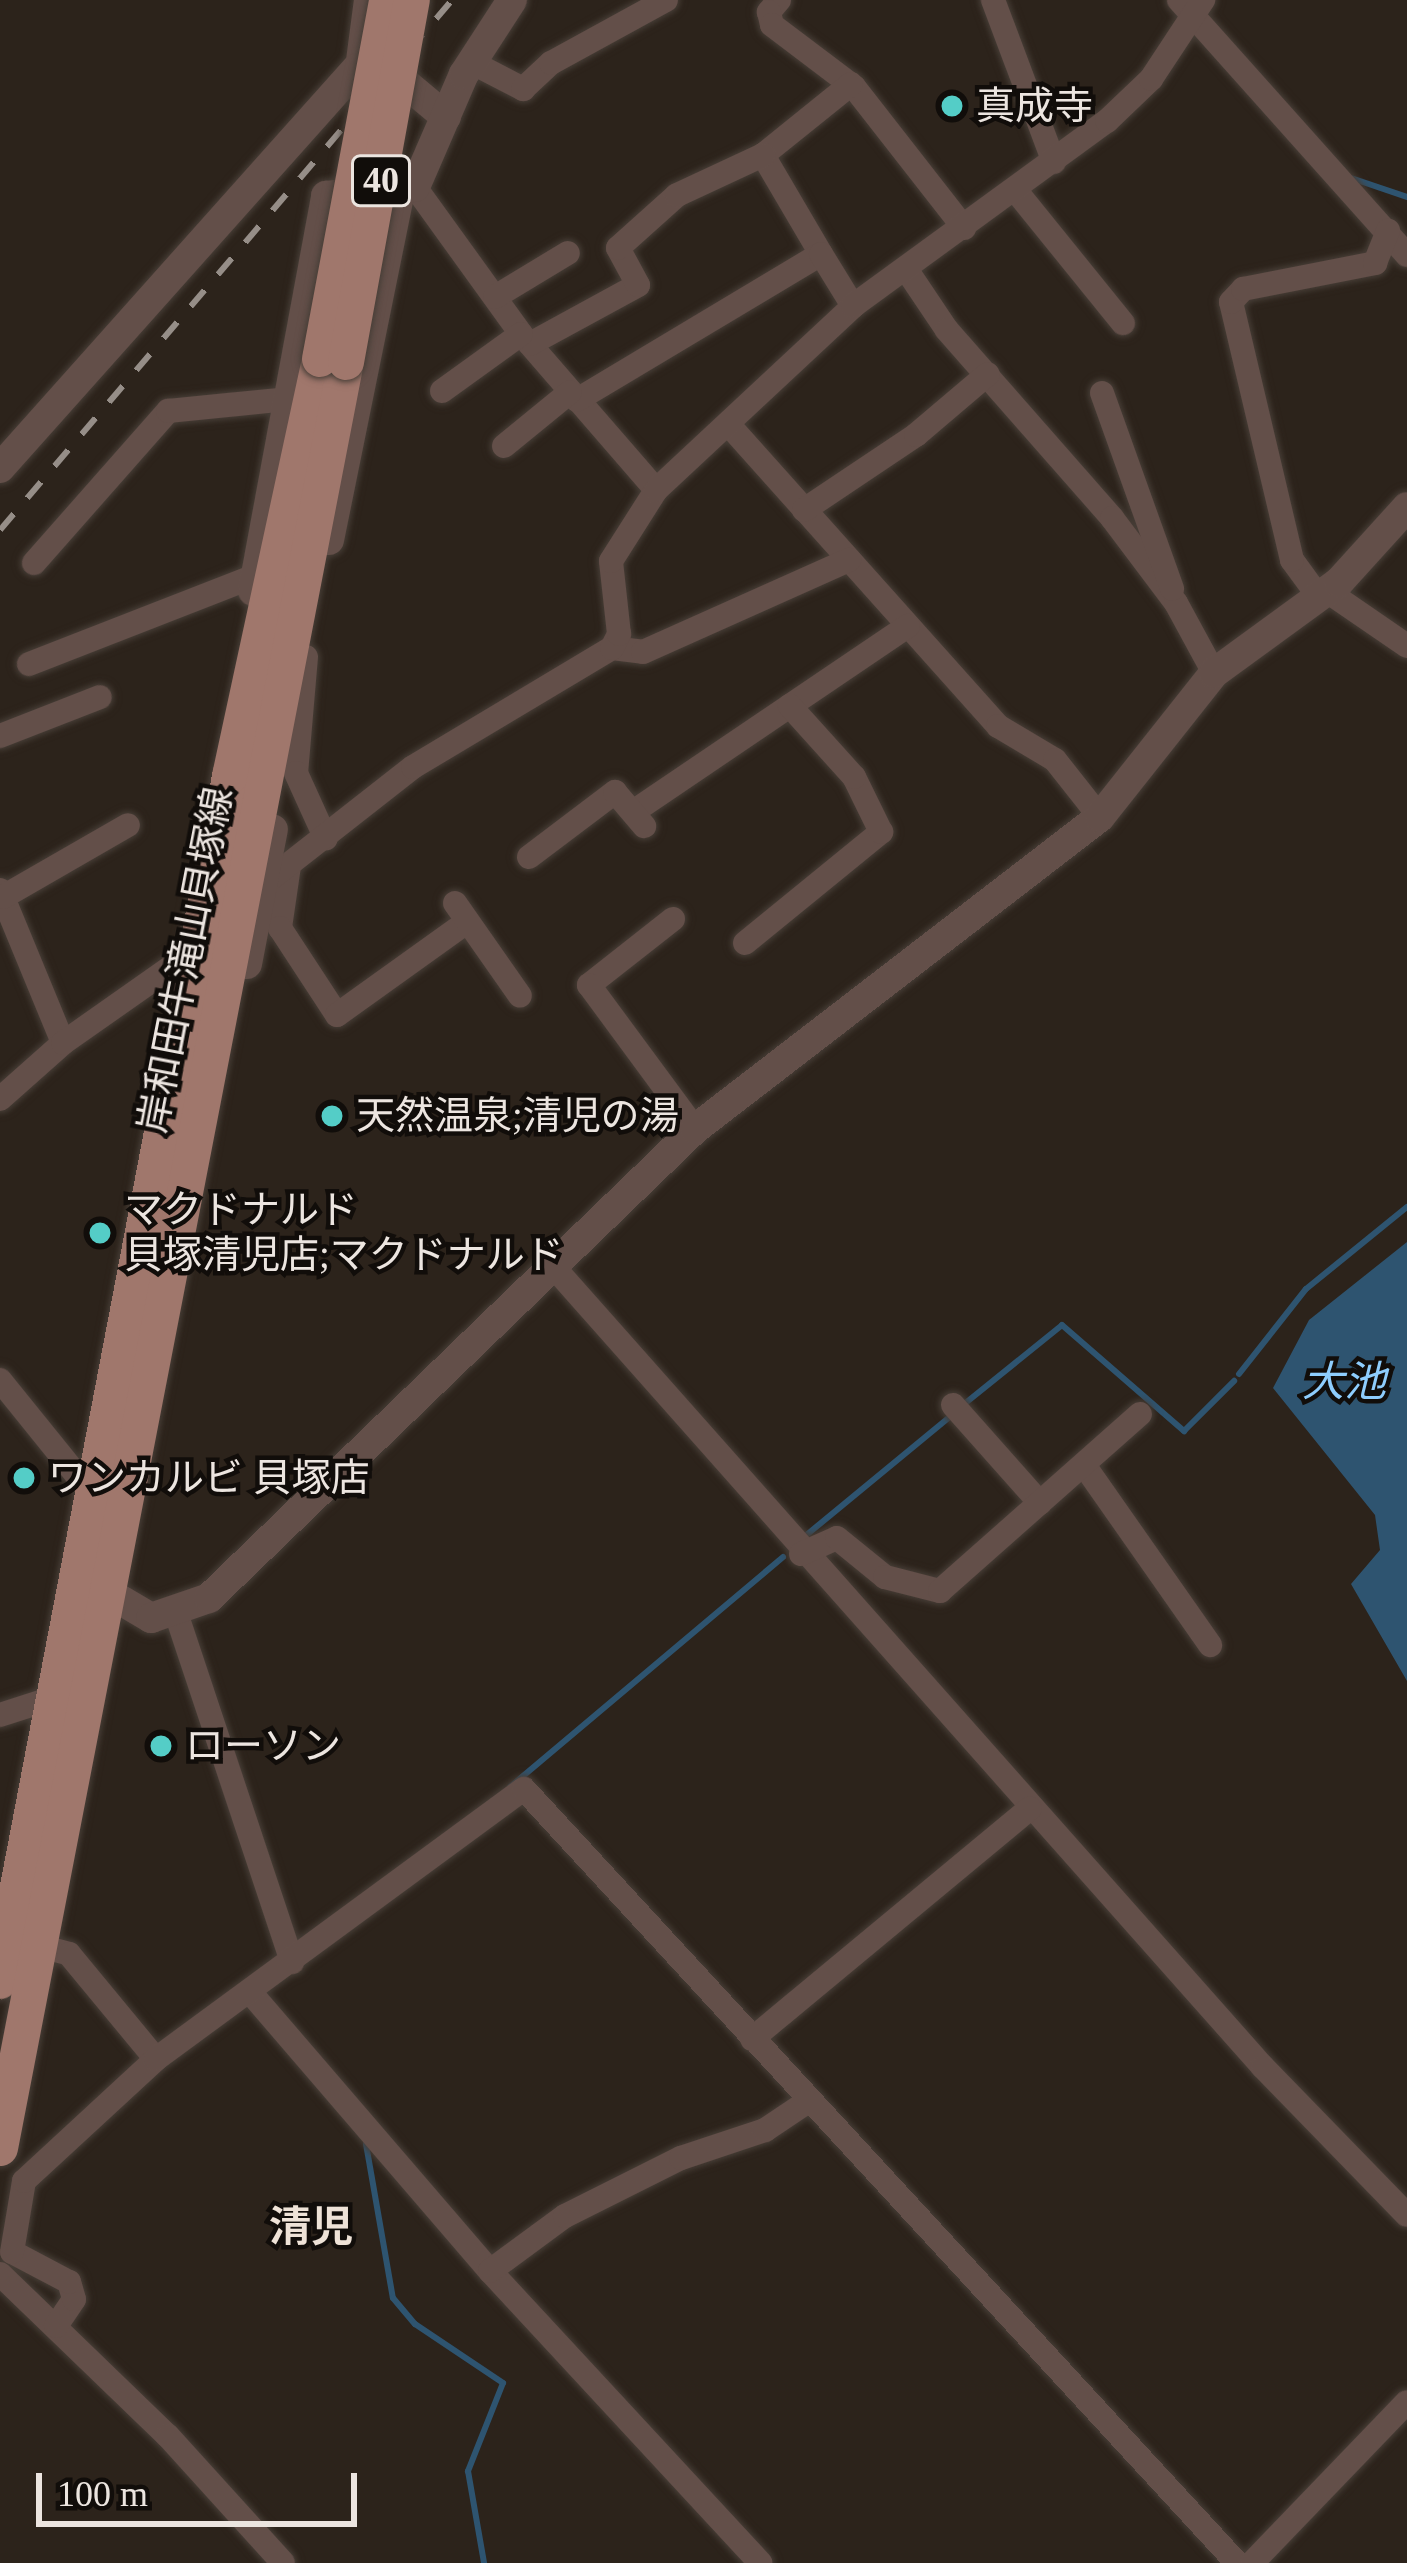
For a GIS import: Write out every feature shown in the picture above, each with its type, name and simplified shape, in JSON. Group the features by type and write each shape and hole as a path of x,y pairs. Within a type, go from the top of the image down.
{"main road":[{"name":"岸和田牛滝山貝塚線","path":"0,2148 10,1986 11,1861 56,1697 94,1585 120,1531 250,888 387,0"},
{"name":"岸和田牛滝山貝塚線","path":"333,360 412,0"},
{"name":"岸和田牛滝山貝塚線","path":"10,1986 40,1946 94,1585 94,1497 197,950 250,888"}],"street":[{"path":"363,61 367,0"},
{"path":"0,468 422,0"},
{"path":"250,888 306,657 408,187 471,62 512,0"},
{"path":"471,62 523,89 551,63 666,0"},
{"path":"993,0 1054,162"},
{"path":"766,4 772,25 851,84 964,228"},
{"path":"250,888 326,839 413,767 612,648 619,634 611,561 656,490 853,306 1054,162 1151,80 1192,7 1407,255"},
{"path":"363,61 446,117"},
{"path":"442,391 526,339 638,285 618,248 677,196 763,155 851,84"},
{"path":"763,155 853,306"},
{"path":"408,187 526,339 656,490"},
{"path":"408,187 326,196 256,576 250,888 337,1015 461,913 520,996"},
{"path":"1016,190 1123,323"},
{"path":"1388,231 1376,263 1243,289 1231,302 1292,560 1323,594 1407,646"},
{"path":"495,297 568,253"},
{"path":"504,446 574,396 821,254"},
{"path":"906,269 1176,603 1214,673"},
{"path":"804,510 916,435 988,374"},
{"path":"1102,393 1143,492 1176,603"},
{"path":"34,563 168,411 289,399"},
{"path":"729,424 998,727 1055,760 1100,817"},
{"path":"94,1585 151,1618 209,1598 695,1129 1100,817 1214,673 1323,594 1407,508"},
{"path":"612,648 643,652 849,560"},
{"path":"28,664 256,576"},
{"path":"529,857 615,792 638,819 908,626"},
{"path":"306,657 308,706 296,773 326,839"},
{"path":"0,736 100,697"},
{"path":"745,943 881,832 854,777 790,706"},
{"path":"63,1042 2,893 128,825"},
{"path":"673,920 589,985 695,1129"},
{"path":"0,1099 63,1042 197,950"},
{"path":"551,1264 1030,1808 1407,2215"},
{"path":"0,1380 120,1531"},
{"path":"957,1410 1040,1504"},
{"path":"801,1553 837,1538 885,1577 940,1592 1140,1414"},
{"path":"1084,1465 1210,1645"},
{"path":"176,1613 292,1962"},
{"path":"0,1715 56,1697"},
{"path":"56,2326 74,2299 69,2282 12,2252 24,2181 156,2059 524,1789 807,2102 1237,2563"},
{"path":"752,2039 1030,1808"},
{"path":"40,1946 69,1954 156,2059"},
{"path":"250,1992 490,2271 760,2563"},
{"path":"490,2271 566,2216 681,2158 765,2130 807,2102"},
{"path":"0,2274 56,2326 283,2563"},
{"path":"1252,2563 1407,2402"}],"water":[{"name":"大池","path":"1407,1242 1407,1681 1351,1584 1380,1550 1375,1515 1273,1388 1309,1320"}],"waterway":[{"path":"1351,178 1407,197"},
{"path":"1239,1374 1306,1289 1407,1207"},
{"path":"963,1405 1062,1325 1184,1431 1234,1381"},
{"path":"804,1537 953,1414"},
{"path":"510,1787 783,1557"},
{"path":"366,2144 393,2298 415,2324 503,2383 468,2471 484,2563"}],"railway":[{"path":"0,530 452,0"}],"place":[{"name":"真成寺","path":"952,106"},
{"name":"天然温泉;清児の湯","path":"332,1116"},
{"name":"マクドナルド 貝塚清児店;マクドナルド","path":"100,1233"},
{"name":"ワンカルビ 貝塚店","path":"24,1478"},
{"name":"ローソン","path":"161,1746"}],"district":[{"name":"清児","path":"311,2227"}]}
